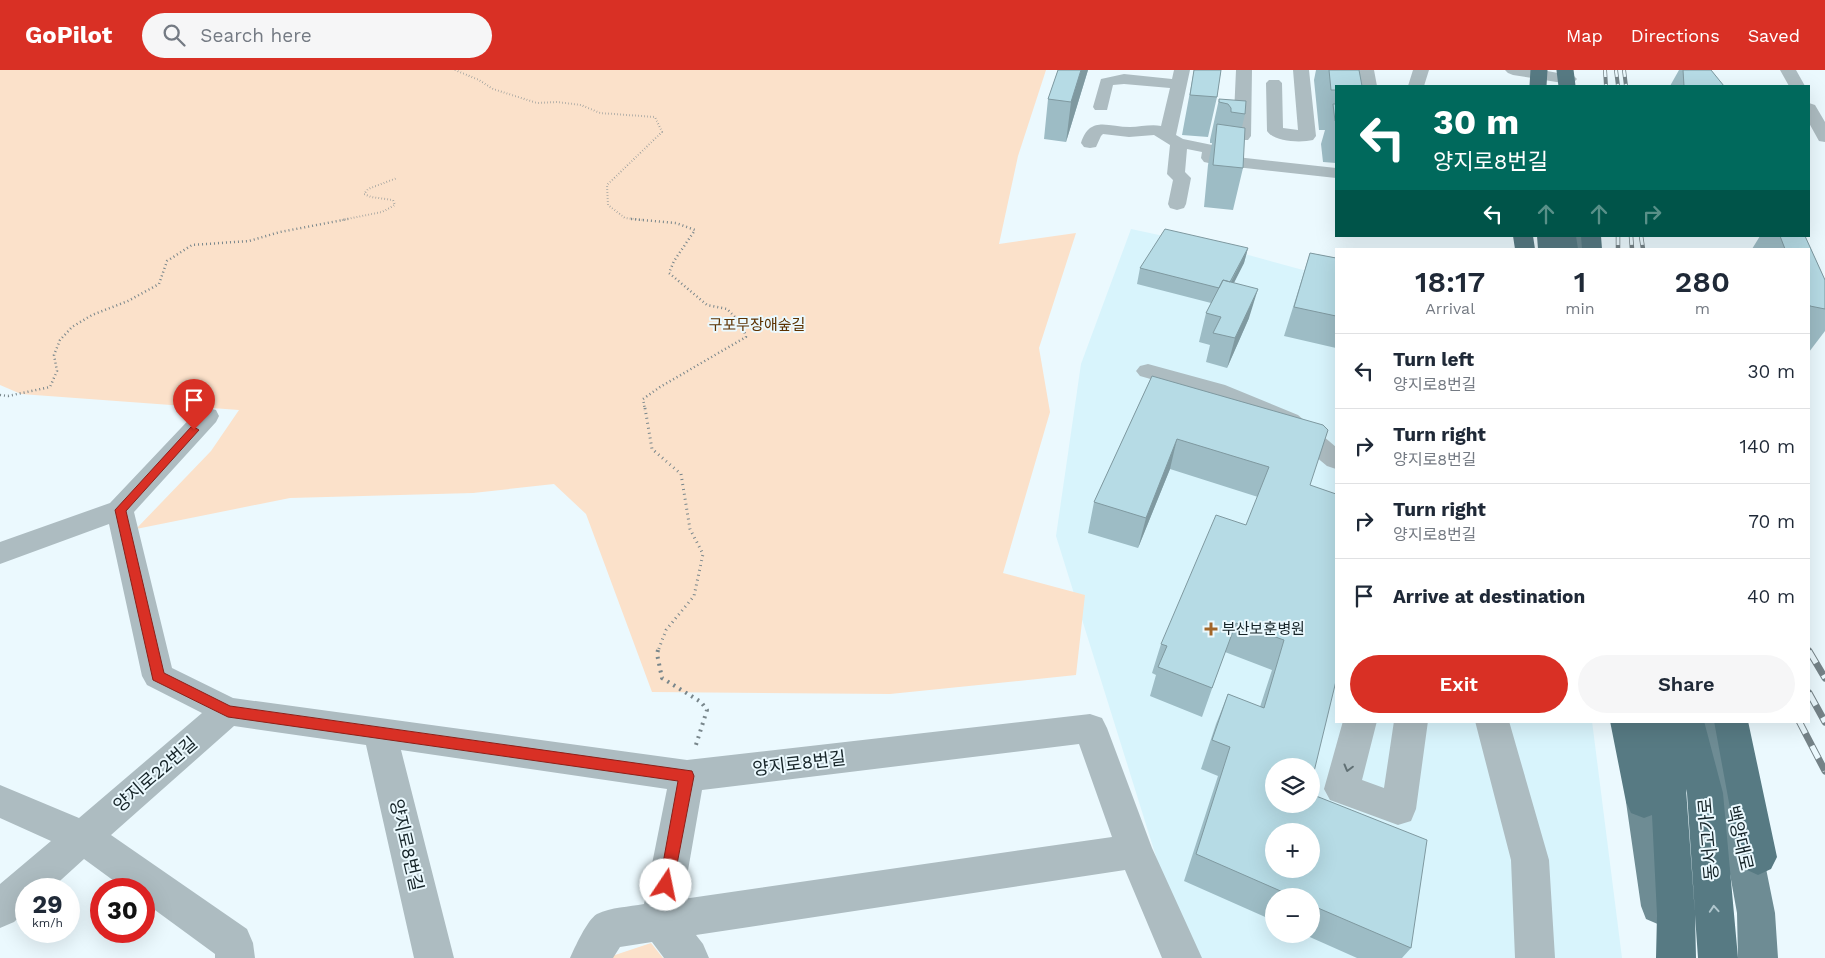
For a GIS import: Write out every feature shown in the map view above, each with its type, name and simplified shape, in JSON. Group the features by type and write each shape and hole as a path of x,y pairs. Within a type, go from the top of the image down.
{"highway":[{"path":"1554,70 1555,85"},
{"path":"1627,723 1644,802"},
{"path":"1655,723 1668,774 1676,915 1669,953"},
{"name":"동서고가로","path":"1687,723 1705,794 1718,958"},
{"path":"1731,723 1758,856"}],"main road":[{"path":"1644,723 1659,809 1669,953"},
{"name":"백양대로","path":"1709,723 1739,824 1756,913 1758,958"},
{"path":"1644,802 1669,953"},
{"path":"1758,856 1758,958"}],"street":[{"path":"1242,136 1244,70"},
{"path":"1366,70 1370,85"},
{"path":"1417,85 1421,70"},
{"path":"1513,70 1534,77 1568,78"},
{"path":"1788,70 1796,85"},
{"path":"1307,136 1301,72 1271,77 1275,130 1283,134 1326,138"},
{"path":"1101,107 1106,82 1124,79 1180,77 1173,140 1176,174 1182,178 1177,204"},
{"path":"1814,115 1825,137"},
{"path":"1090,143 1092,133 1101,129 1129,132 1158,130 1173,140 1211,150 1210,158 1218,160 1335,173"},
{"path":"1148,371 1216,390 1289,421 1335,459"},
{"path":"0,553 120,510 206,416"},
{"name":"양지로8번길","path":"120,510 158,676 228,711 687,776 1090,728 1135,851 1182,958"},
{"name":"양지로22번길","path":"0,909 228,711"},
{"path":"1359,723 1342,789 1398,808 1412,723"},
{"path":"1493,723 1530,860 1535,958"},
{"name":"양지로8번길","path":"380,733 434,958"},
{"path":"687,776 660,921 689,958"},
{"path":"0,801 83,837 233,944 235,958"},
{"path":"590,958 609,929 1135,851"}],"path":[{"path":"455,70 479,80 493,89 537,102 581,105 600,113 655,117 662,132 607,185 608,204 625,218 676,223 695,230 691,240 673,261 669,273 707,305 727,309 742,324 746,337 660,387 643,399 652,449 681,474 690,529 702,554 694,596 666,630 657,654 662,678 702,702 708,710 687,776"},
{"path":"0,395 8,396 50,386 57,371 54,355 60,340 72,327 92,315 128,301 159,284 166,261 177,253 192,246 249,241 280,232 382,212 395,205 393,200 364,194 368,189 397,178"}],"shaded area":[{"name":"부산보훈병원","path":"1131,229 1234,251 1335,279 1335,723 1592,723 1622,958 1199,958 1163,879 1056,536 1081,364"}],"green space":[{"name":"구포무장애숲길","path":"0,70 1046,70 1018,156 999,244 1076,233 1039,348 1050,412 1003,573 1085,595 1076,675 890,694 652,692 586,514 554,484 473,493 290,498 136,529 211,451 239,410 21,394 0,385"},
{"path":"651,943 663,958 611,958 612,956"}],"building":[{"path":"1058,70 1081,70 1071,102 1048,99"},
{"path":"1194,70 1221,70 1217,97 1190,95"},
{"path":"1329,70 1359,70 1362,85 1335,85 1335,90 1331,90"},
{"path":"1683,70 1711,70 1723,85 1684,85"},
{"path":"1219,99 1246,101 1245,114 1231,112 1228,104 1219,102"},
{"path":"1333,104 1335,104 1335,121"},
{"path":"1217,124 1245,128 1243,168 1213,165"},
{"path":"1165,229 1248,248 1230,282 1223,280 1219,288 1140,268"},
{"path":"1780,237 1805,237 1825,280 1825,309 1810,306 1810,248 1785,248"},
{"path":"1310,253 1335,258 1335,316 1294,307"},
{"path":"1223,280 1258,289 1235,338 1213,333 1221,317 1206,313"},
{"path":"1152,376 1323,425 1328,430 1310,485 1335,494 1335,685 1317,758 1265,758 1265,813 1320,813 1320,798 1427,840 1411,948 1320,909 1320,888 1274,888 1196,854 1230,747 1212,740 1228,694 1264,708 1284,640 1236,623 1212,688 1158,667 1167,646 1161,644 1216,515 1246,525 1269,467 1177,439 1146,518 1094,502"}],"railway":[{"path":"1605,70 1606,85"},
{"path":"1616,70 1618,85"},
{"path":"1624,70 1626,85"},
{"path":"1618,237 1618,248"},
{"path":"1631,237 1632,248"},
{"path":"1641,237 1643,248"},
{"path":"1810,653 1825,678"},
{"path":"1810,695 1825,722"},
{"path":"1800,723 1825,771"}],"place":[{"name":"부산보훈병원","path":"1211,629"}],"route":[{"path":"194,430 120,510 158,676 228,711 687,776 666,885"}]}
